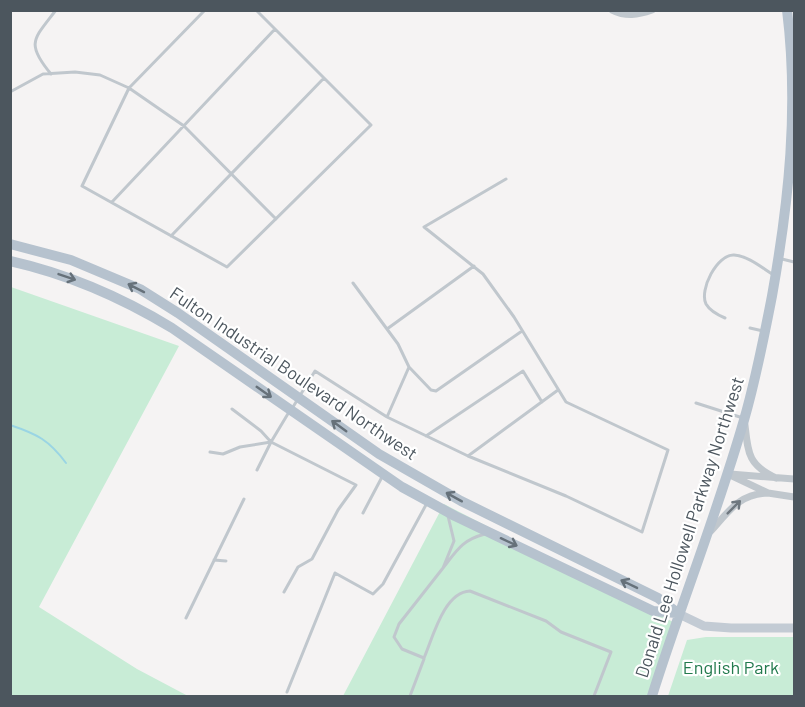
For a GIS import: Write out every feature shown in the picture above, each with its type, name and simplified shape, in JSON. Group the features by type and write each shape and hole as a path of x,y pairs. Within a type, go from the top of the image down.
{"main road":[{"name":"Donald Lee Hollowell Parkway Northwest","path":"652,696 728,474 745,419 765,331 785,218 793,113 787,10"},
{"name":"Fulton Industrial Boulevard Northwest","path":"10,244 71,260 140,290 178,313 379,454 461,501 658,598 679,614 704,626 795,628"},
{"name":"Fulton Industrial Boulevard Northwest","path":"10,261 65,275 134,306 172,327 383,474 447,512 653,611 679,614"}],"street":[{"path":"612,10 620,14 638,15 652,10"},
{"path":"745,419 750,456 759,469 776,478"},
{"path":"728,474 795,479"},
{"path":"728,474 768,494"},
{"path":"707,535 741,499 752,495 768,494 795,497"}],"lane":[{"path":"51,74 35,52 36,40 56,10"},
{"path":"205,10 129,88 82,186 227,267 371,125 256,10"},
{"path":"112,202 275,29"},
{"path":"10,92 43,75 75,72 100,75 129,88 184,126 276,219"},
{"path":"171,236 324,78"},
{"path":"258,470 271,441 315,371 387,417 468,456 566,496 642,532 668,450 566,402 483,274 424,227 506,179"},
{"path":"725,318 708,307 704,295 718,262 737,253 775,276"},
{"path":"752,261 754,256"},
{"path":"779,258 795,262"},
{"path":"387,329 474,267"},
{"path":"352,283 398,344 409,367 431,390 436,391 522,331"},
{"path":"750,328 765,331"},
{"path":"387,417 409,367"},
{"path":"426,436 523,371 542,402"},
{"path":"468,456 558,390"},
{"path":"696,403 745,419"},
{"path":"232,409 271,441 356,485 338,510 312,559 298,567 284,592"},
{"path":"210,452 223,454 240,447 271,441"},
{"path":"363,513 383,474"},
{"path":"186,618 244,499"},
{"path":"287,692 335,573 373,594 383,584 428,501"},
{"path":"443,568 454,540 453,528 447,512"},
{"path":"234,518 241,521"},
{"path":"424,658 402,650 394,638 399,624 461,544 490,533"},
{"path":"214,560 226,561"},
{"path":"410,696 439,620 453,598 462,591 470,591 546,621 561,632 610,652 594,696"}],"green space":[{"path":"11,287 179,346 39,607 137,669 188,696 11,696"},
{"path":"444,504 677,624 656,696 343,696"},
{"name":"English Park","path":"706,637 794,637 794,696 668,696 687,640"}],"waterway":[{"path":"10,425 42,439 66,463"}]}
